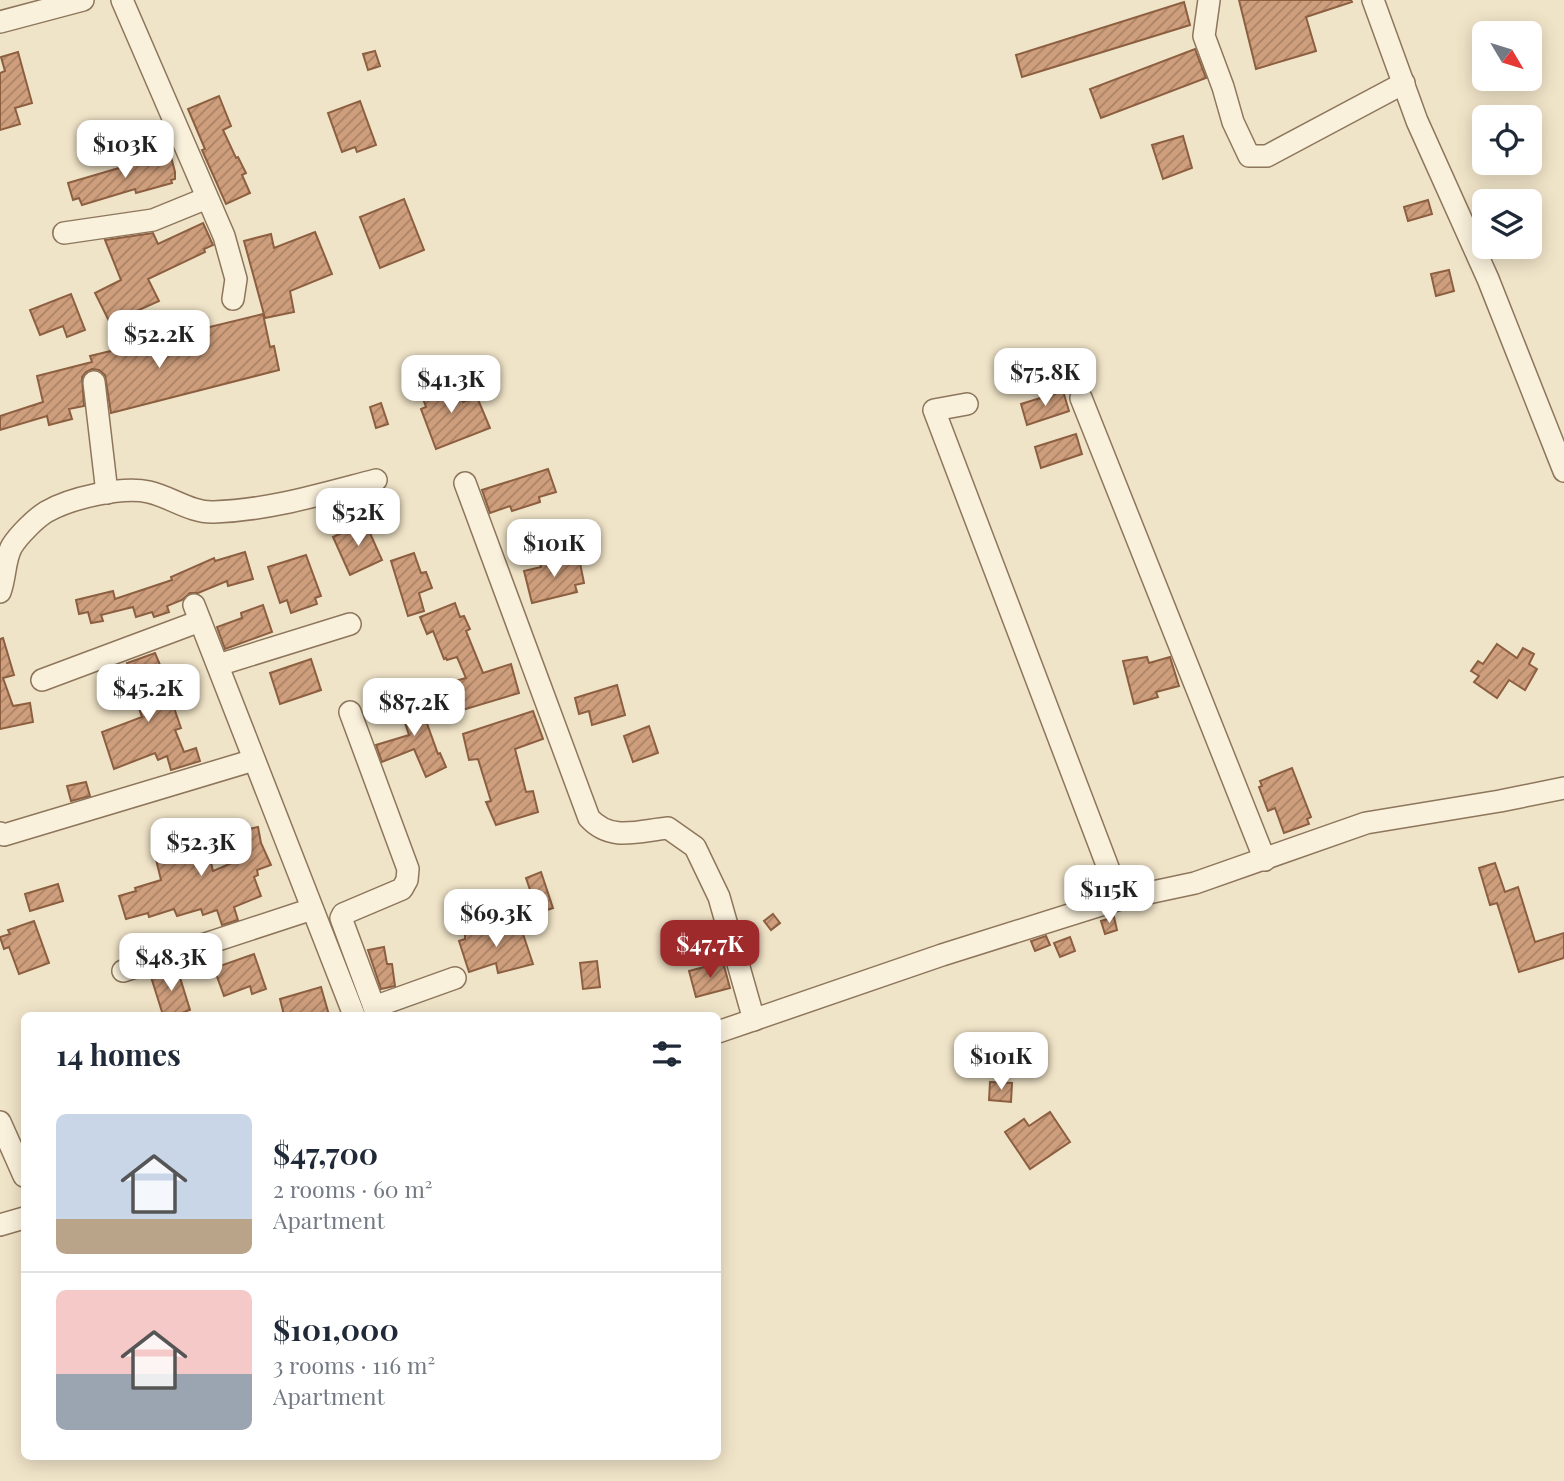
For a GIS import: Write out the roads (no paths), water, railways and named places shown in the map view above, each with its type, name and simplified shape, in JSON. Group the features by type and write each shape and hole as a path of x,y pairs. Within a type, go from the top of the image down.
{"street":[{"path":"0,22 83,0"},
{"path":"122,0 224,236 236,279 233,299"},
{"path":"1209,0 1204,36 1233,122 1250,156 1267,156 1404,83"},
{"path":"1373,0 1417,121 1488,279 1564,471"},
{"path":"64,233 153,220 207,198"},
{"path":"94,382 107,493"},
{"path":"1081,398 1265,860"},
{"path":"967,404 934,410 1120,900"},
{"path":"0,592 5,561 13,544 43,514 61,505 107,493 133,490 150,492 191,508 211,512 278,505 376,480"},
{"path":"465,483 589,818 598,828 612,834 668,828 695,847 719,897 754,1020"},
{"path":"42,680 197,613 312,909 368,1012"},
{"path":"218,665 350,624"},
{"path":"350,712 408,869 407,880 402,889 344,914 341,918 368,1012"},
{"path":"0,833 4,835 254,760"},
{"path":"721,1031 942,955 1120,900 1195,883 1366,823 1500,802 1564,788"},
{"path":"123,971 312,909"},
{"path":"368,1012 455,978"},
{"path":"0,1122 21,1169"},
{"path":"0,1225 21,1219"}]}
